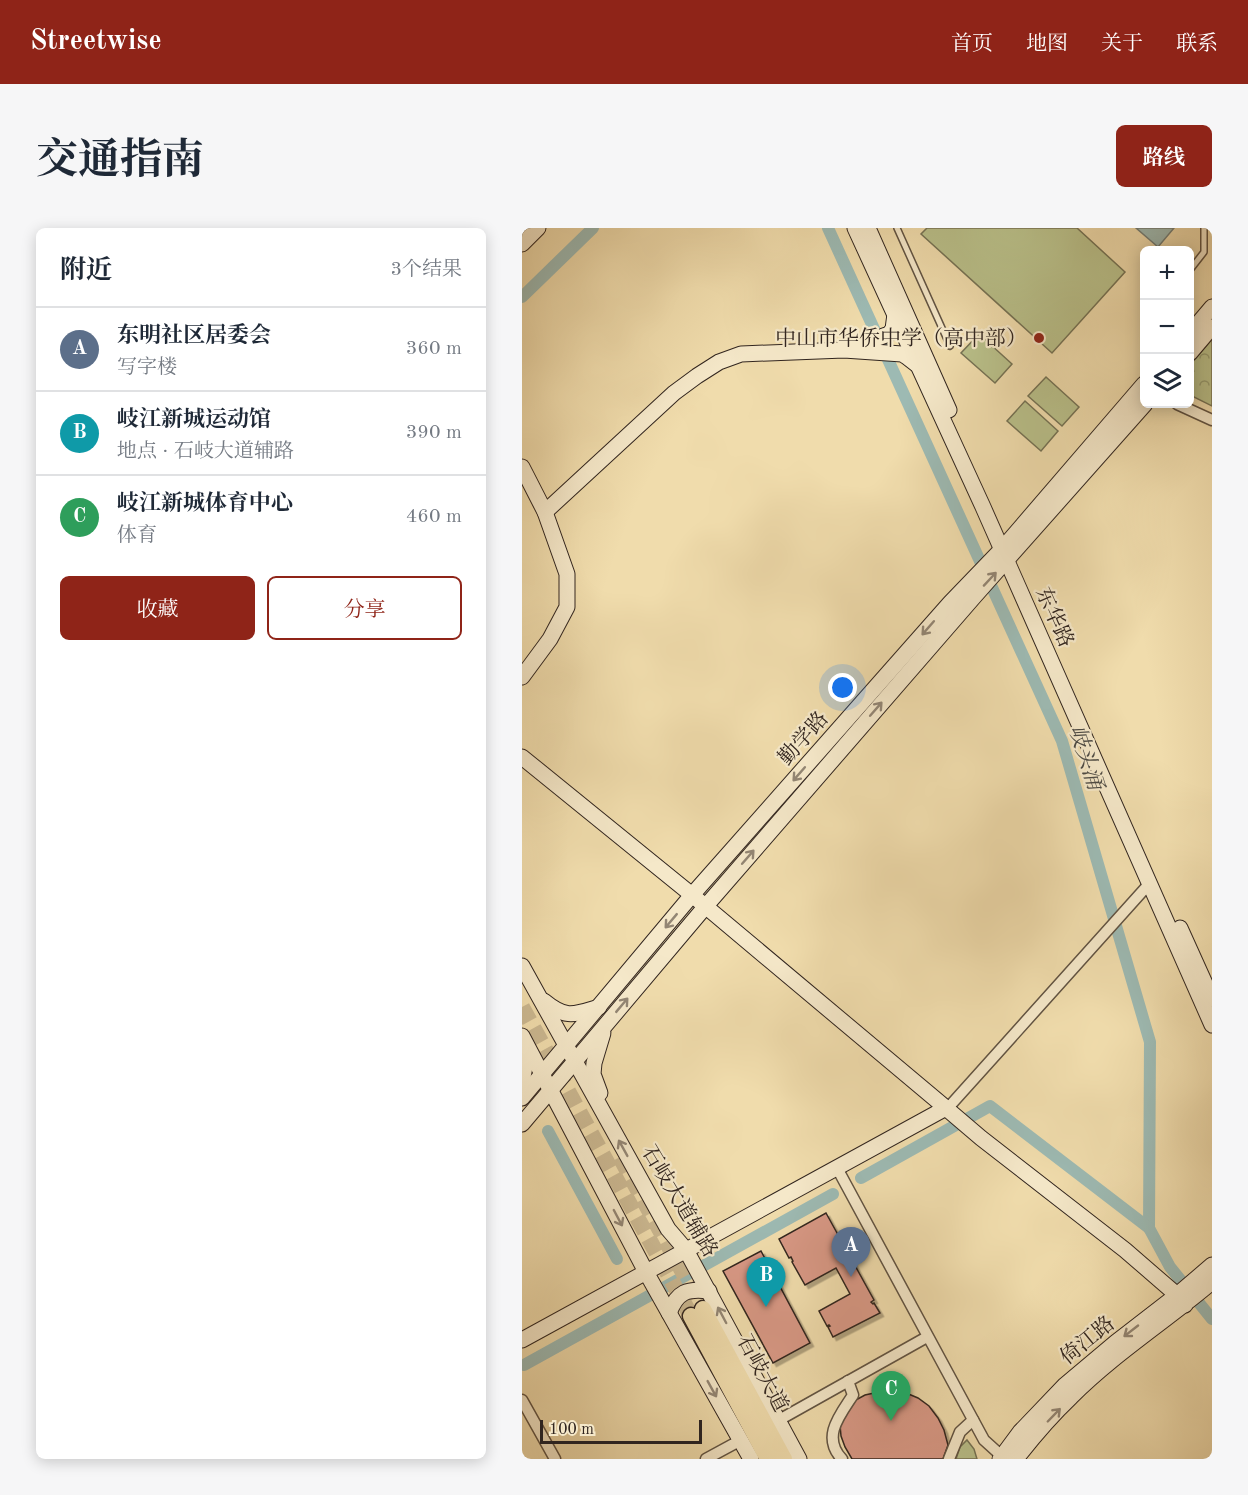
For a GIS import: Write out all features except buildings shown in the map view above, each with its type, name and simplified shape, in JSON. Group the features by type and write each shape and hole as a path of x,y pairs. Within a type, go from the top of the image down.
{"main road":[{"path":"522,244 538,228"},
{"name":"东华路","path":"855,228 919,370 1007,551 1212,999"},
{"name":"东华路","path":"868,228 1149,884 1212,1025"},
{"path":"1194,328 1212,308"},
{"path":"874,347 893,329 895,314"},
{"path":"1194,348 1212,327"},
{"path":"545,512 674,393 719,362 741,354 874,347 902,354 919,370"},
{"name":"勤学路","path":"1007,551 1140,392"},
{"name":"勤学路","path":"522,1098 692,895 1140,408"},
{"path":"522,467 545,512 567,574 567,607 550,639 522,677"},
{"name":"勤学路","path":"522,1124 970,591"},
{"path":"522,757 692,895 981,1138 1125,1250 1181,1300"},
{"name":"石岐大道辅路","path":"522,966 668,1228 687,1250 799,1459"},
{"path":"539,998 555,1011 567,1014 576,1014 599,1007"},
{"path":"606,1025 594,1063 594,1074 609,1122"},
{"path":"523,1039 542,1074 547,1094 567,1123 646,1272 751,1459"},
{"path":"522,1082 526,1061 523,1039"},
{"path":"522,1340 947,1108"},
{"path":"522,1129 536,1116 555,1113 567,1123"},
{"name":"倚江路","path":"1181,1300 1212,1265"},
{"name":"倚江路","path":"1005,1458 1020,1432 1065,1385 1115,1343 1212,1282"},
{"path":"669,1313 673,1302 680,1295 697,1289 709,1292"},
{"name":"石岐大道","path":"768,1459 697,1312 784,1459"}],"street":[{"path":"1186,408 1212,420"},
{"path":"947,1108 1149,884"},
{"path":"837,1168 984,1440 1005,1458"},
{"path":"778,1420 927,1337"},
{"path":"842,1459 836,1453 832,1438 839,1416 853,1395 848,1381"},
{"path":"522,1400 555,1459"},
{"path":"950,1459 960,1431 973,1420"},
{"path":"706,1459 741,1440"}],"lane":[{"path":"897,228 950,346"},
{"path":"1194,265 1204,252 1204,228"}],"green space":[{"path":"927,228 1077,228 1125,272 1052,353 921,234"},
{"path":"979,334 1012,364 995,383 961,353"},
{"path":"1212,339 1212,406 1194,397 1194,360"},
{"path":"1046,377 1079,407 1062,426 1028,396"},
{"path":"1025,401 1058,431 1041,451 1007,421"},
{"path":"967,1440 974,1449 977,1459 956,1459 960,1447"}],"water":[{"path":"1136,228 1174,228 1157,246"}],"waterway":[{"name":"岐头涌","path":"522,297 593,228"},
{"name":"岐头涌","path":"828,228 1062,741 1150,1042 1149,1228 1170,1267 1212,1319"},
{"path":"861,1178 990,1106 1149,1228"},
{"path":"548,1131 617,1259"},
{"path":"524,1365 833,1194"}],"tunnel":[{"path":"522,1007 691,1316"},
{"path":"620,1157 703,1309"}],"place":[{"name":"中山市华侨中学（高中部）","path":"1039,338"},
{"name":"东明社区居委会","path":"851,1277"},
{"name":"岐江新城运动馆","path":"766,1307"},
{"name":"岐江新城体育中心","path":"891,1421"}]}
